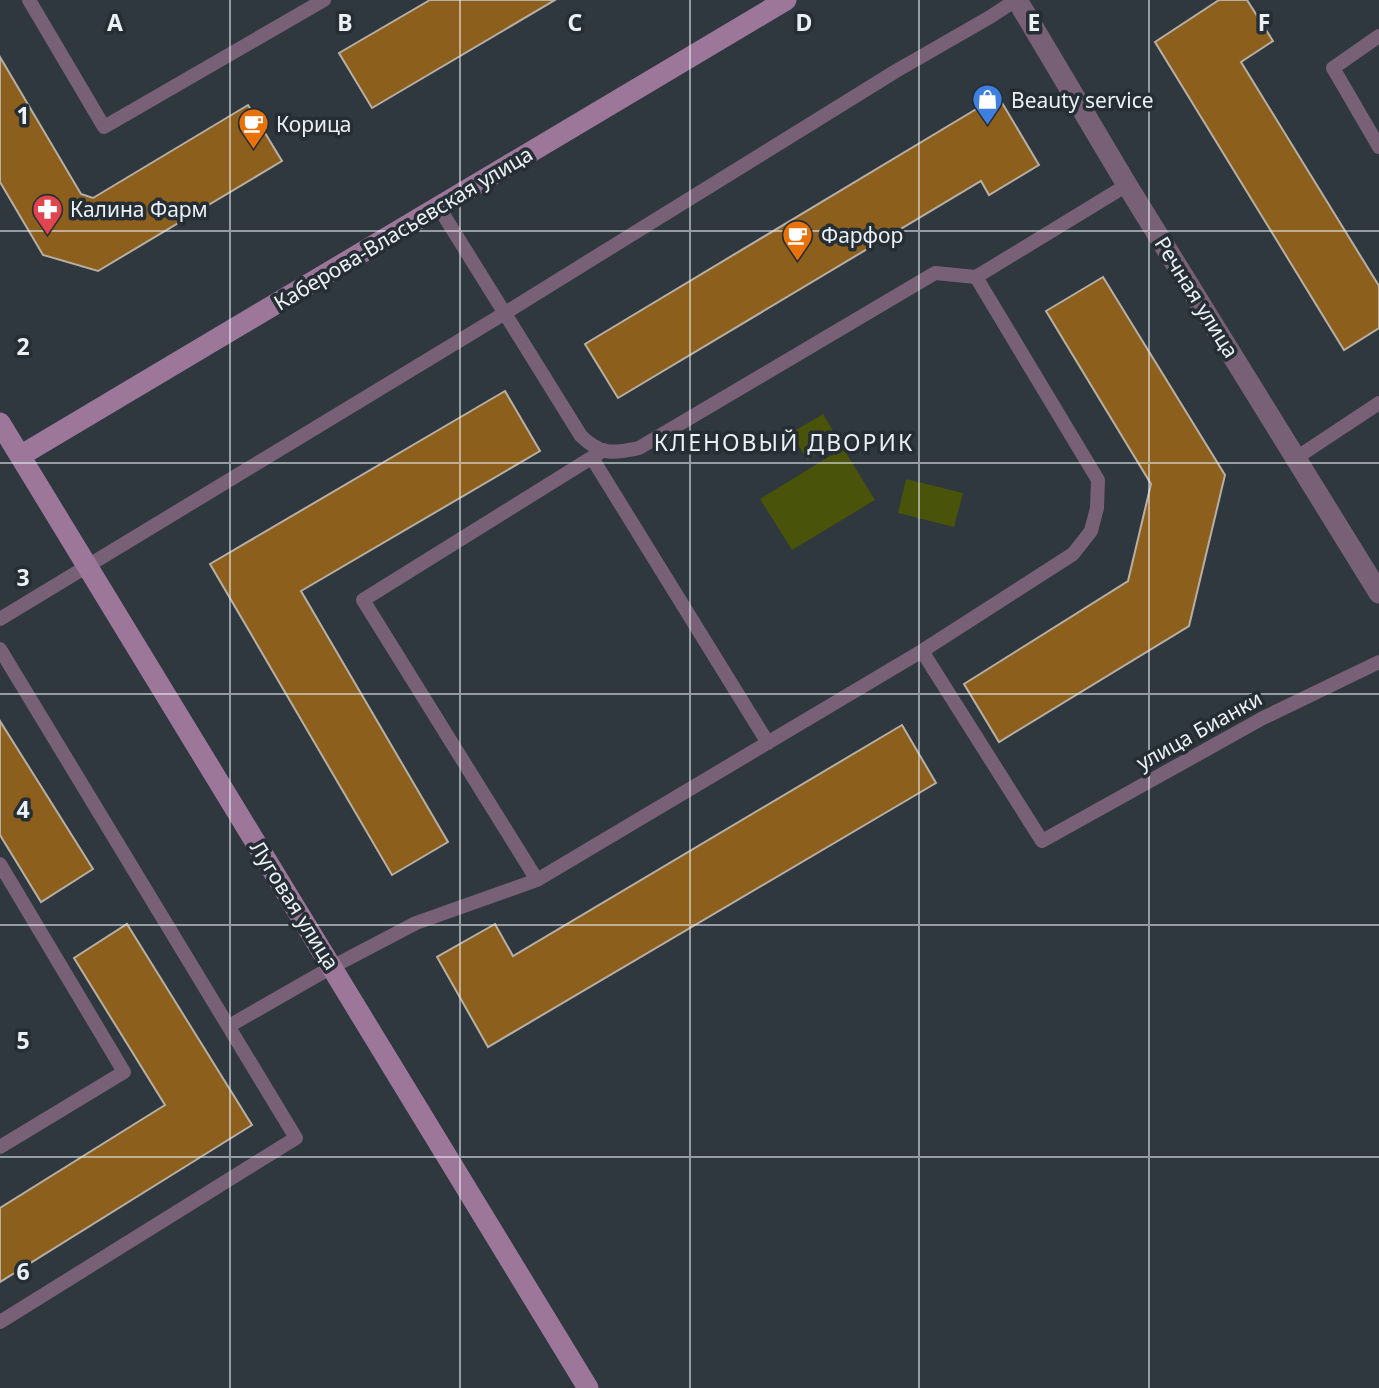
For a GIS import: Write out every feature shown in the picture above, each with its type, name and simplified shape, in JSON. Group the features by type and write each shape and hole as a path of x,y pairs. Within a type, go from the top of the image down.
{"street":[{"name":"Каберова-Власьевская улица","path":"20,456 786,0"},
{"name":"Речная улица","path":"1016,0 1379,593"},
{"name":"Луговая улица","path":"0,423 588,1388"}],"lane":[{"path":"29,0 104,127 317,2"},
{"path":"0,619 1016,0"},
{"path":"1379,36 1333,68 1379,148"},
{"path":"537,880 363,600 598,454 639,449 935,273 976,277 1128,185"},
{"path":"438,206 581,436 598,454 768,743"},
{"path":"229,1026 416,923 537,880 922,651 1073,554 1091,531 1097,508 1098,480 976,277"},
{"path":"1296,458 1379,404"},
{"path":"0,649 296,1138 0,1322"},
{"name":"улица Бианки","path":"922,651 1042,841 1264,718 1379,662"},
{"path":"0,864 124,1072 0,1147"}],"green space":[{"path":"823,414 839,441 807,460 791,433"},
{"path":"843,448 875,500 792,550 760,499"},
{"path":"906,479 963,493 954,527 898,513"}],"building":[{"path":"430,0 555,0 372,108 339,53"},
{"path":"1219,0 1247,0 1273,41 1241,62 1379,286 1379,328 1344,350 1155,42"},
{"path":"0,57 81,194 93,198 248,105 282,161 98,271 43,255 0,182"},
{"path":"998,96 1039,165 989,195 981,181 618,398 585,344"},
{"path":"1103,277 1225,475 1189,626 999,742 964,684 1128,581 1151,484 1046,311"},
{"path":"505,391 540,451 301,591 448,842 392,875 210,564"},
{"path":"0,721 93,869 41,902 0,835"},
{"path":"902,725 936,783 488,1047 437,957 495,924 513,956"},
{"path":"127,924 252,1125 0,1282 0,1208 165,1105 74,958"}],"place":[{"name":"Beauty service","path":"988,127"},
{"name":"Корица","path":"253,151"},
{"name":"Калина Фарм","path":"47,236"},
{"name":"Фарфор","path":"798,262"}],"district":[{"name":"КЛЕНОВЫЙ ДВОРИК","path":"784,442"}]}
